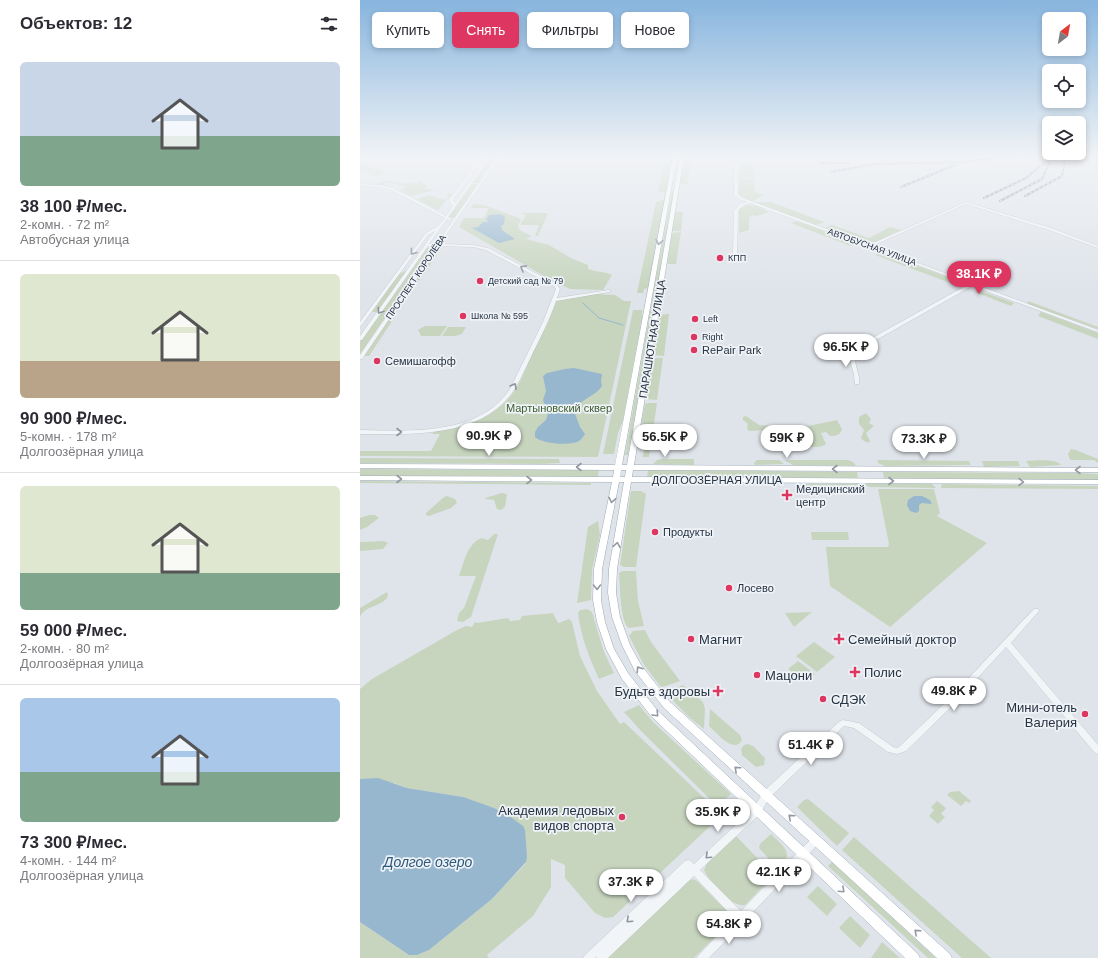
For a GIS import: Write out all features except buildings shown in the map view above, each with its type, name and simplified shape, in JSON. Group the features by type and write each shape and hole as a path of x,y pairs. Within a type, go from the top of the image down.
{"main road":[{"name":"ПАРАШЮТНАЯ УЛИЦА","path":"667,201 616,480 598,569 597,600 601,622 610,648 626,676 654,713 914,958"},
{"name":"ПАРАШЮТНАЯ УЛИЦА","path":"675,201 614,569 612,593 616,617 626,645 638,668 668,705 946,958"},
{"name":"ДОЛГООЗЁРНАЯ УЛИЦА","path":"360,466 1098,470"},
{"path":"874,469 876,481"},
{"name":"ДОЛГООЗЁРНАЯ УЛИЦА","path":"360,478 1098,482"}],"street":[{"path":"415,201 453,221"},
{"path":"452,201 455,206"},
{"name":"ПРОСПЕКТ КОРОЛЁВА","path":"360,339 459,201"},
{"name":"ПРОСПЕКТ КОРОЛЁВА","path":"360,358 467,201"},
{"name":"АВТОБУСНАЯ УЛИЦА","path":"747,201 1098,331"},
{"path":"732,257 735,254 736,210 741,205 750,202"},
{"path":"869,246 966,203 1050,228 1098,247"},
{"path":"360,324 427,234 441,226"},
{"path":"360,432 440,430 467,422 490,412 504,399 514,386 558,289 557,287 487,249 473,246 427,245"},
{"path":"398,272 411,267"},
{"path":"857,383 853,354 862,345 972,284"},
{"path":"554,300 609,291"},
{"path":"588,958 757,811 766,795 843,723 856,725 891,750 897,751 903,749 935,718 1036,611"},
{"path":"1007,643 1098,751"},
{"path":"702,958 816,840"},
{"path":"691,867 741,918"},
{"path":"601,958 691,867"}],"green space":[{"path":"419,201 446,201 438,210"},
{"path":"460,201 466,201 454,218 449,217"},
{"path":"664,201 648,288 644,289 643,293 637,293 656,202"},
{"path":"670,201 672,201 657,288 654,288"},
{"path":"754,202 771,202 824,222 816,225"},
{"path":"474,204 487,206 521,219 518,227 521,231 532,236 526,239 549,245 571,258 588,265 588,269 612,275 603,290 570,289 549,279 459,227 464,218 484,218 489,208 471,208"},
{"path":"748,205 757,206 769,212 757,216 751,215 752,216 749,217 749,230 739,233 739,209"},
{"path":"675,212 683,212 681,231 672,231"},
{"path":"521,213 548,213 538,236 535,236 539,225 520,225 526,215"},
{"path":"797,221 856,243 850,246 791,223"},
{"path":"832,225 869,238 890,227 901,230 868,244 825,228"},
{"path":"681,232 676,264 667,264 672,233"},
{"path":"427,248 434,248 389,312 382,312"},
{"path":"437,249 441,249 417,284 413,284"},
{"path":"880,252 961,282 963,286 961,287 875,255"},
{"path":"407,270 377,312 372,312 399,274"},
{"path":"654,289 657,289 628,455 625,455"},
{"path":"978,290 1014,303 1011,306 975,292"},
{"name":"Мартыновский сквер","path":"595,294 615,295 624,301 631,301 598,457 360,456 360,451 431,451 440,434 433,434 433,432 457,427 480,419 491,413 510,397 517,387 548,322 556,301"},
{"path":"1028,301 1098,327 1098,329 1028,304"},
{"path":"633,310 642,310 642,318 623,421 618,433 614,454 603,454"},
{"path":"1041,312 1098,333 1098,339 1038,316"},
{"path":"381,313 388,313 360,354 360,342"},
{"path":"669,314 664,356 653,355 659,315"},
{"path":"392,315 396,315 369,356 364,356"},
{"path":"425,326 447,326 440,336 421,336 418,330"},
{"path":"448,327 466,327 462,334 455,336 442,336"},
{"path":"654,358 663,358 657,400 646,399 652,360"},
{"path":"657,403 653,431 643,431 642,420 645,404"},
{"path":"866,413 871,419 869,423 874,426 866,433 870,441 869,443 861,438 864,430 859,424 859,417"},
{"path":"746,416 759,425 771,426 790,434 800,433 808,426 837,420 842,429 838,435 835,436 830,436 826,432 821,433 826,444 821,447 811,447 801,444 791,438 777,436 771,430 749,431 747,428 748,424 743,420 743,417"},
{"path":"646,435 652,435 649,457 643,457"},
{"path":"1071,449 1098,459 1098,463 1094,460 1070,460 1068,454"},
{"path":"360,458 559,459 560,463 360,463"},
{"path":"694,459 694,465 653,464 657,460"},
{"path":"757,460 779,460 784,464 755,465 754,463"},
{"path":"784,460 848,460 853,462 856,466 793,465"},
{"path":"877,460 969,461 971,465 885,466 878,463"},
{"path":"982,461 1018,461 1020,466 984,467"},
{"path":"1026,461 1054,461 1061,465 1030,467"},
{"path":"360,469 599,470 598,477 360,476"},
{"path":"648,470 857,472 858,478 647,477"},
{"path":"883,472 1073,473 1098,474 1098,480 884,478"},
{"path":"360,481 591,483 591,485 360,483"},
{"path":"802,484 859,484 855,488 802,487"},
{"path":"864,484 932,484 936,488 869,487"},
{"path":"942,484 1098,486 1098,489 941,488"},
{"path":"878,489 934,489 940,513 937,516 987,543 890,627 830,586 826,547 888,547 889,544"},
{"path":"631,491 641,491 646,494 636,567 624,567 620,565"},
{"path":"502,493 507,494 505,507 501,510 497,509 494,500 485,498"},
{"path":"447,496 455,499 457,503 451,508 429,516 426,515 426,513"},
{"path":"375,515 379,518 367,527 360,530 360,518"},
{"path":"598,521 600,535 592,570 591,600 577,603 588,527"},
{"path":"811,532 848,532 849,540 812,540"},
{"path":"494,534 498,534 471,617 463,622 457,621 459,613 464,608 476,576 459,576 469,549 473,544 482,538 488,540"},
{"path":"384,541 388,543 383,549 360,551 360,542"},
{"path":"623,571 636,571 638,601 644,626 629,628 626,625 622,611 620,593 619,573"},
{"path":"387,592 388,596 386,600 366,610 360,617 360,608"},
{"path":"587,609 592,612 604,652 614,673 599,679 586,647 579,622 578,613 580,610"},
{"path":"812,612 794,627 785,613"},
{"path":"553,613 558,623 569,619 572,622 580,656 597,691 620,724 624,722 720,813 721,816 613,917 605,918 595,913 565,878 565,865 551,859 551,887 533,916 487,955 489,958 360,958 360,922 409,955 417,955 429,950 492,899 526,863 463,797 407,788 394,783 360,779 360,689 372,679 457,630 466,626 472,627 475,622 477,623 508,618 510,621 520,620 522,616"},
{"path":"645,630 651,642 680,681 661,687 644,665 629,636 633,631"},
{"path":"814,642 835,657 817,672 796,656"},
{"path":"798,661 815,674 805,682 788,669"},
{"path":"683,685 703,702 705,709 704,729 690,718 667,695 670,691"},
{"path":"639,705 653,722 731,794 720,804 715,804 641,731 624,712"},
{"path":"710,709 740,735 742,740 739,744 734,745 725,741 709,726"},
{"path":"748,744 753,746 765,758 764,765 756,767 742,755 741,749 744,745"},
{"path":"959,791 971,801 969,803 966,801 961,806 947,795 950,792"},
{"path":"808,799 849,833 837,846 797,807 804,800"},
{"path":"937,801 946,808 941,814 945,817 938,824 929,816 934,810 931,807"},
{"path":"771,834 786,850 786,859 779,870 759,848 760,844"},
{"path":"736,836 774,875 745,905 740,905 729,900 714,885 704,870 707,863"},
{"path":"854,837 991,958 962,958 842,850"},
{"path":"832,862 936,958 928,958 828,866"},
{"path":"693,879 697,881 727,911 729,916 727,925 694,958 607,958 687,881"},
{"path":"818,886 837,904 827,916 807,897"},
{"path":"850,916 870,935 860,948 839,928"},
{"path":"882,942 900,958 871,958"}],"water":[{"path":"501,214 505,217 504,224 501,226 503,231 515,239 499,243 472,228 478,227 483,222 489,222 486,220 489,215"},
{"path":"574,368 602,374 602,386 596,393 580,403 574,411 580,427 585,434 581,439 575,443 550,443 535,437 535,432 546,420 548,414 543,400 546,391 543,376 547,373"},
{"path":"914,496 922,496 930,500 932,504 922,503 919,505 919,511 916,513 910,511 907,505 908,500"},
{"name":"Долгое озеро","path":"378,778 407,788 463,797 494,808 512,818 523,826 525,830 526,862 492,899 429,950 417,955 409,955 360,922 360,779"}],"waterway":[{"path":"583,303 599,318 623,325"}],"place":[{"name":"КПП","path":"720,258"},
{"name":"Детский сад № 79","path":"480,281"},
{"name":"Школа № 595","path":"463,316"},
{"name":"Left","path":"695,319"},
{"name":"Right","path":"694,337"},
{"name":"RePair Park","path":"694,350"},
{"name":"Семишагофф","path":"377,361"},
{"name":"Медицинский центр","path":"787,495"},
{"name":"Продукты","path":"655,532"},
{"name":"Лосево","path":"729,588"},
{"name":"Магнит","path":"691,639"},
{"name":"Семейный доктор","path":"839,639"},
{"name":"Полис","path":"855,672"},
{"name":"Мацони","path":"757,675"},
{"name":"Будьте здоровы","path":"718,691"},
{"name":"СДЭК","path":"823,699"},
{"name":"Мини-отель Валерия","path":"1085,714"},
{"name":"Академия ледовых видов спорта","path":"622,817"}]}
